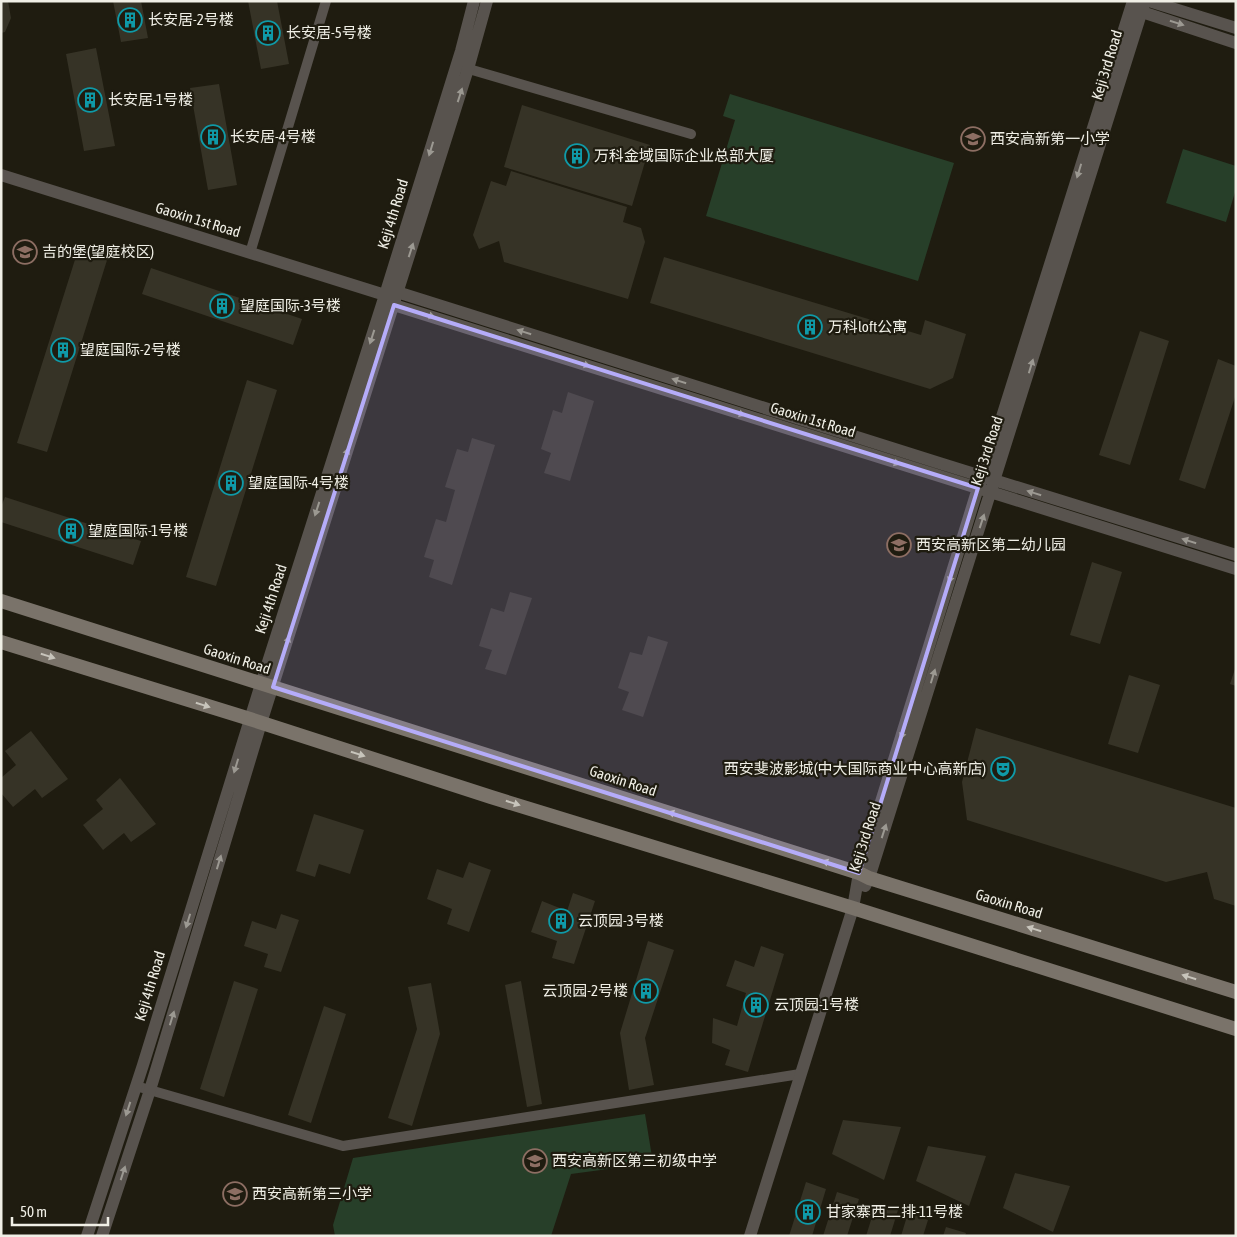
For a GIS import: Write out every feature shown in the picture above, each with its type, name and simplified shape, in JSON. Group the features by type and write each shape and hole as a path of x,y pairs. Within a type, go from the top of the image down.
{"main road":[{"name":"Gaoxin Road","path":"1,601 1236,992"},
{"path":"1,642 256,721 500,800 853,908 1236,1029"}],"street":[{"path":"250,253 326,1"},
{"name":"Keji 4th Road","path":"462,67 474,1"},
{"name":"Keji 4th Road","path":"102,1236 150,1090 267,685 392,297 462,67 487,1"},
{"path":"1139,5 1236,28"},
{"path":"1139,5 1236,43"},
{"name":"Keji 3rd Road","path":"750,1236 1139,5"},
{"path":"462,67 691,134"},
{"name":"Gaoxin 1st Road","path":"1,175 987,484 1236,569"},
{"name":"Gaoxin 1st Road","path":"987,484 1236,555"},
{"name":"Keji 4th Road","path":"87,1236 256,721"},
{"path":"136,1086 343,1146 800,1074"}],"highlighted area":[{"path":"394,305 978,488 859,873 273,687"}],"green space":[{"path":"730,94 954,163 918,281 706,216 735,120 723,116"},
{"path":"1183,149 1236,166 1236,189 1226,222 1166,203"},
{"name":"西安高新区第三初级中学","path":"645,1114 653,1163 571,1174 551,1236 335,1236 333,1225 353,1158"}],"building":[{"path":"1,1 8,1 11,18 5,32 1,33"},
{"name":"长安居-2号楼","path":"113,1 141,1 148,38 121,42"},
{"name":"长安居-5号楼","path":"248,1 277,1 289,64 261,69"},
{"name":"长安居-1号楼","path":"96,48 115,146 84,151 66,54"},
{"name":"长安居-4号楼","path":"219,84 237,185 208,190 190,88"},
{"name":"万科金域国际企业总部大厦","path":"522,105 650,145 632,206 504,167"},
{"path":"511,171 627,207 623,222 641,228 645,242 628,299 504,262 499,241 479,249 473,235 491,181 506,186"},
{"name":"望庭国际-2号楼","path":"79,247 108,257 47,452 17,443"},
{"name":"万科loft公寓","path":"664,257 921,335 925,320 966,334 953,378 930,389 650,303"},
{"name":"望庭国际-3号楼","path":"151,268 302,319 293,345 142,294"},
{"path":"1140,331 1169,341 1130,465 1099,455"},
{"path":"1218,359 1236,366 1236,394 1205,489 1179,480"},
{"name":"望庭国际-4号楼","path":"247,380 277,390 216,586 186,577"},
{"path":"568,392 594,401 570,481 544,473 551,453 541,449 553,410 562,413"},
{"path":"472,438 495,445 452,585 429,577 434,560 424,557 436,519 446,522 455,490 445,487 457,449 468,452"},
{"name":"望庭国际-1号楼","path":"5,497 141,541 133,565 1,522 1,507"},
{"path":"1092,562 1122,572 1100,644 1070,635"},
{"path":"510,592 532,598 506,675 485,669 492,650 479,646 491,608 504,612"},
{"path":"648,636 668,642 643,717 622,710 629,692 618,688 630,652 642,655"},
{"path":"1236,669 1236,686 1230,684"},
{"path":"1129,675 1160,685 1138,753 1108,744"},
{"path":"976,728 1236,808 1236,906 1214,899 1207,872 1166,882 967,820 962,782"},
{"path":"31,731 68,779 42,798 35,789 13,807 1,793 1,778 16,765 5,751"},
{"path":"120,778 156,824 131,842 124,833 103,850 83,825 103,809 96,800"},
{"path":"314,814 364,830 350,874 319,864 315,877 296,871"},
{"path":"469,862 491,870 469,932 447,924 452,909 427,899 437,869 463,878"},
{"name":"云顶园-3号楼","path":"573,893 595,901 574,964 552,958 557,941 531,932 542,901 567,911"},
{"path":"281,914 299,920 281,972 264,967 268,954 244,946 252,921 276,929"},
{"name":"云顶园-2号楼","path":"648,941 674,950 645,1038 654,1085 629,1090 620,1033"},
{"name":"云顶园-1号楼","path":"761,946 784,954 748,1072 725,1065 730,1050 712,1043 713,1018 737,1026 746,993 726,986 735,960 754,967"},
{"path":"234,981 258,989 224,1097 200,1089"},
{"path":"521,981 542,1104 527,1107 505,985"},
{"path":"431,983 440,1034 412,1126 388,1118 417,1029 408,987"},
{"path":"324,1006 346,1014 311,1123 288,1115"},
{"path":"843,1120 901,1127 884,1180 832,1154"},
{"path":"928,1146 986,1156 969,1206 916,1181"},
{"path":"1015,1173 1070,1186 1053,1232 1003,1208"},
{"name":"甘家寨西二排-11号楼","path":"806,1182 826,1189 812,1236 789,1236"},
{"path":"837,1192 859,1199 847,1236 823,1236"},
{"path":"876,1204 898,1210 890,1236 866,1236"},
{"path":"908,1213 928,1220 923,1236 901,1236"},
{"path":"946,1227 966,1233 965,1236 943,1236"}],"place":[{"name":"长安居-2号楼","path":"130,20"},
{"name":"长安居-5号楼","path":"268,33"},
{"name":"长安居-1号楼","path":"90,100"},
{"name":"长安居-4号楼","path":"213,137"},
{"name":"西安高新第一小学","path":"973,139"},
{"name":"万科金域国际企业总部大厦","path":"577,156"},
{"name":"吉的堡(望庭校区)","path":"25,252"},
{"name":"望庭国际-3号楼","path":"222,306"},
{"name":"万科loft公寓","path":"810,327"},
{"name":"望庭国际-2号楼","path":"63,350"},
{"name":"望庭国际-4号楼","path":"231,483"},
{"name":"望庭国际-1号楼","path":"71,531"},
{"name":"西安高新区第二幼儿园","path":"899,545"},
{"name":"西安斐波影城(中大国际商业中心高新店)","path":"1003,769"},
{"name":"云顶园-3号楼","path":"561,921"},
{"name":"云顶园-2号楼","path":"646,991"},
{"name":"云顶园-1号楼","path":"756,1005"},
{"name":"西安高新区第三初级中学","path":"535,1161"},
{"name":"西安高新第三小学","path":"235,1194"},
{"name":"甘家寨西二排-11号楼","path":"808,1212"}]}
